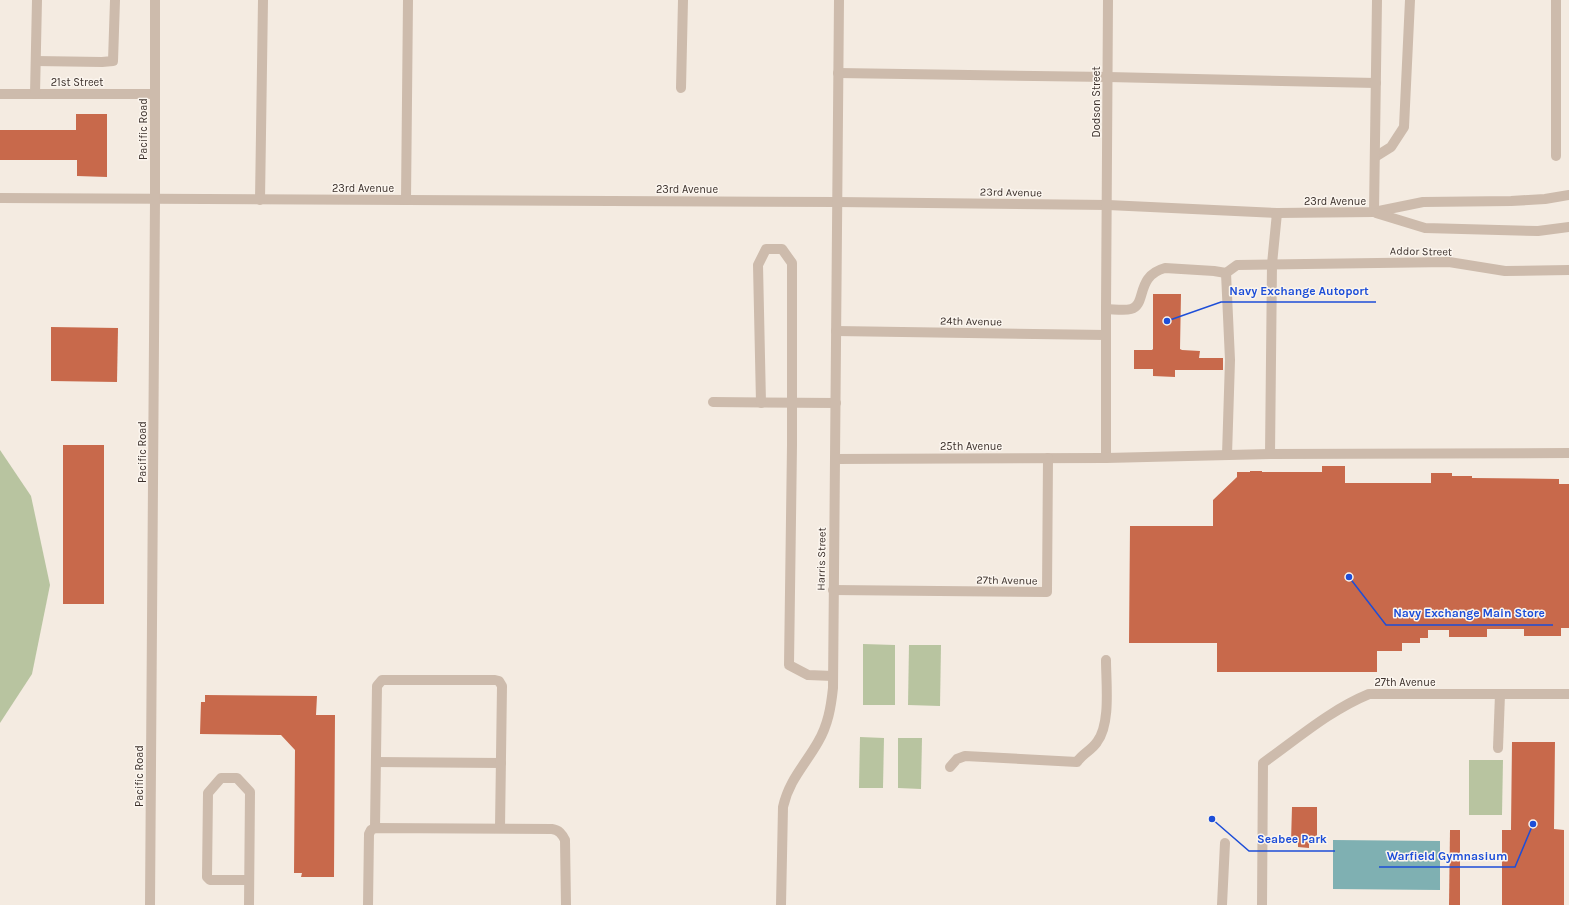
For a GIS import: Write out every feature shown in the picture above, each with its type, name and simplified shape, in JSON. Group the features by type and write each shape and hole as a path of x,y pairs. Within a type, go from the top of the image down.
{"street":[{"path":"35,94 37,0"},
{"path":"36,60 113,61 115,0"},
{"name":"Pacific Road","path":"150,905 156,199 155,0"},
{"path":"260,200 263,0"},
{"path":"406,200 408,0"},
{"path":"681,88 683,0"},
{"name":"Harris Street","path":"781,905 783,807 791,782 823,733 830,709 833,676 839,0"},
{"name":"Dodson Street","path":"1106,458 1108,0"},
{"path":"1374,212 1377,0"},
{"path":"1375,157 1391,147 1404,127 1410,0"},
{"path":"1556,0 1556,156"},
{"path":"838,74 1108,77 1376,83"},
{"name":"21st Street","path":"0,94 155,94"},
{"name":"23rd Avenue","path":"0,198 837,202 1108,205 1277,213 1374,212 1424,202 1545,200 1569,196"},
{"name":"23rd Avenue","path":"1374,212 1425,228 1538,231 1569,226"},
{"path":"1270,454 1272,264 1277,213"},
{"path":"761,403 758,265 766,249 782,249 792,263 789,665 808,675 833,676"},
{"name":"Addor Street","path":"1226,273 1237,265 1449,262 1505,271 1569,270"},
{"path":"1106,309 1132,309 1138,304 1144,284 1150,275 1158,270 1172,269 1226,273 1230,360 1227,455"},
{"name":"24th Avenue","path":"836,331 1106,335"},
{"path":"713,402 836,403"},
{"name":"25th Avenue","path":"835,459 1106,458 1270,454 1569,453"},
{"name":"27th Avenue","path":"833,590 1047,592 1048,458"},
{"path":"950,767 957,759 966,756 1077,762 1096,744 1103,733 1106,721 1106,660"},
{"path":"375,828 377,686 382,680 495,680 499,682 502,686 500,828"},
{"name":"27th Avenue","path":"1262,905 1263,763 1350,702 1369,694 1569,694"},
{"path":"1498,748 1500,694"},
{"path":"376,762 501,763"},
{"path":"249,880 210,880 207,877 208,793 221,778 239,779 250,792 249,905"},
{"path":"368,905 369,834 371,830 375,828 500,828 557,830 563,835 565,840 566,905"},
{"path":"1222,905 1225,843"}],"green space":[{"path":"0,450 31,496 50,585 32,674 0,723"},
{"path":"863,644 895,645 895,705 863,705"},
{"path":"909,645 941,645 940,706 908,705"},
{"path":"860,737 884,738 883,788 859,788"},
{"path":"898,738 922,738 921,789 898,788"},
{"path":"1469,760 1503,760 1502,815 1469,815"}],"water":[{"path":"1333,840 1440,841 1440,890 1333,889"}],"building":[{"path":"76,114 107,114 107,177 77,176 77,160 0,160 0,130 76,130"},
{"path":"1153,294 1181,294 1180,349 1200,351 1199,358 1223,358 1223,370 1175,370 1175,377 1153,376 1153,369 1134,369 1134,350 1153,349"},
{"path":"51,327 118,328 117,382 51,381"},
{"path":"63,445 104,445 104,604 63,604"},
{"path":"1322,466 1345,466 1345,483 1431,483 1431,473 1452,473 1452,476 1472,476 1472,478 1559,479 1559,484 1569,484 1569,628 1561,628 1561,636 1524,636 1524,629 1487,629 1487,637 1449,637 1449,630 1428,630 1428,638 1420,638 1420,643 1402,643 1402,651 1377,651 1377,672 1217,672 1217,643 1129,643 1130,526 1213,526 1213,500 1237,477 1237,472 1322,472"},
{"path":"205,695 317,696 316,715 335,715 334,877 301,877 302,873 294,873 295,750 281,735 200,734 201,702 205,702"},
{"path":"1512,742 1555,742 1554,829 1564,830 1564,905 1502,905 1502,830 1511,830"},
{"path":"1292,807 1317,807 1317,842 1309,842 1309,848 1298,847 1298,842 1291,842"},
{"path":"1450,830 1460,830 1460,905 1449,905"}],"place":[{"name":"Navy Exchange Autoport","path":"1167,321"},
{"name":"Navy Exchange Main Store","path":"1349,577"},
{"name":"Seabee Park","path":"1212,819"},
{"name":"Warfield Gymnasium","path":"1533,824"}]}
